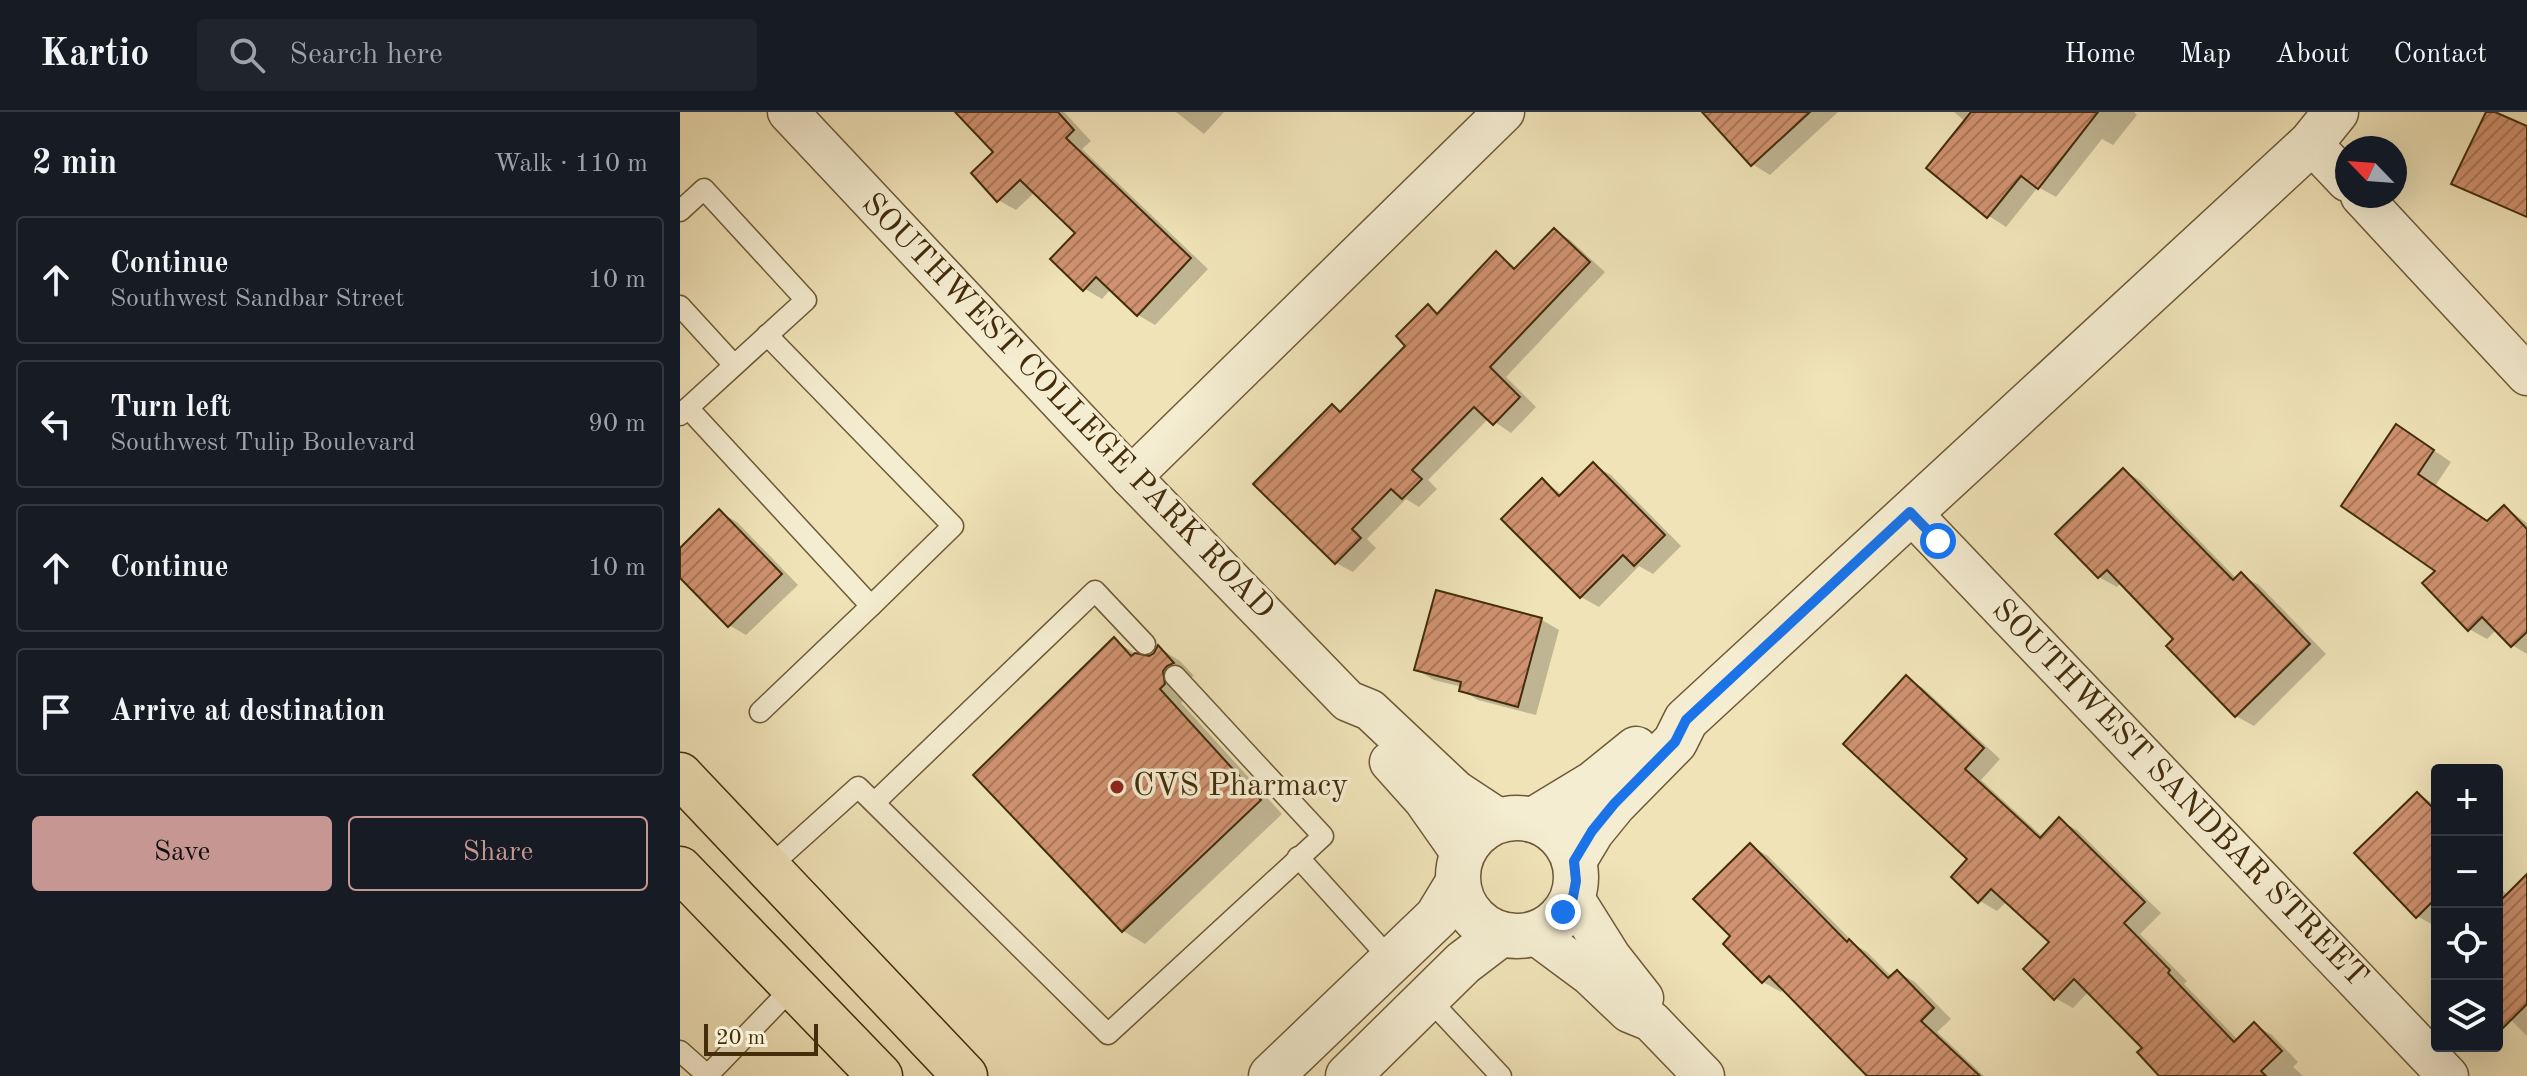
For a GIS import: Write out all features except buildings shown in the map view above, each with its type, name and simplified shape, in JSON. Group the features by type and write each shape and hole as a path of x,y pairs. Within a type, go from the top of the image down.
{"main road":[{"path":"680,775 965,1076"},
{"path":"680,869 880,1076"}],"street":[{"name":"SOUTHWEST COLLEGE PARK ROAD","path":"788,112 1131,477 1348,701 1370,710 1456,791 1516,820"},
{"path":"1131,477 1504,112"},
{"path":"1348,1076 1480,948 1549,926 1574,879 1592,831 1675,742 1686,720 2324,127 2335,153"},
{"path":"2372,208 2527,375"},
{"name":"SOUTHWEST SANDBAR STREET","path":"1910,512 2448,1076"},
{"name":"SOUTHWEST COLLEGE PARK ROAD","path":"1348,701 1355,725 1424,800 1459,869"},
{"path":"1271,1076 1437,917 1474,838 1594,783 1662,728 1686,720"},
{"path":"1516,820 1551,829 1563,840 1574,879 1610,956 1644,998 1651,1021"},
{"path":"1459,869 1462,901 1484,926 1518,934 1590,975 1629,1012 1651,1021 1704,1076"}],"lane":[{"path":"680,211 704,189 806,300 684,411 871,606"},
{"path":"680,306 734,365"},
{"path":"760,712 953,526 767,335"},
{"path":"875,802 1095,591 1145,644"},
{"path":"768,868 858,787 1108,1034 1323,836 1175,676"},
{"path":"1298,857 1392,961"},
{"path":"681,1053 707,1076 794,986"},
{"path":"1428,998 1501,1076"}],"place":[{"name":"CVS Pharmacy","path":"1117,787"}],"route":[{"path":"1563,912 1573,897 1576,881 1574,861 1592,831 1675,742 1686,720 1910,512 1938,541"}]}
